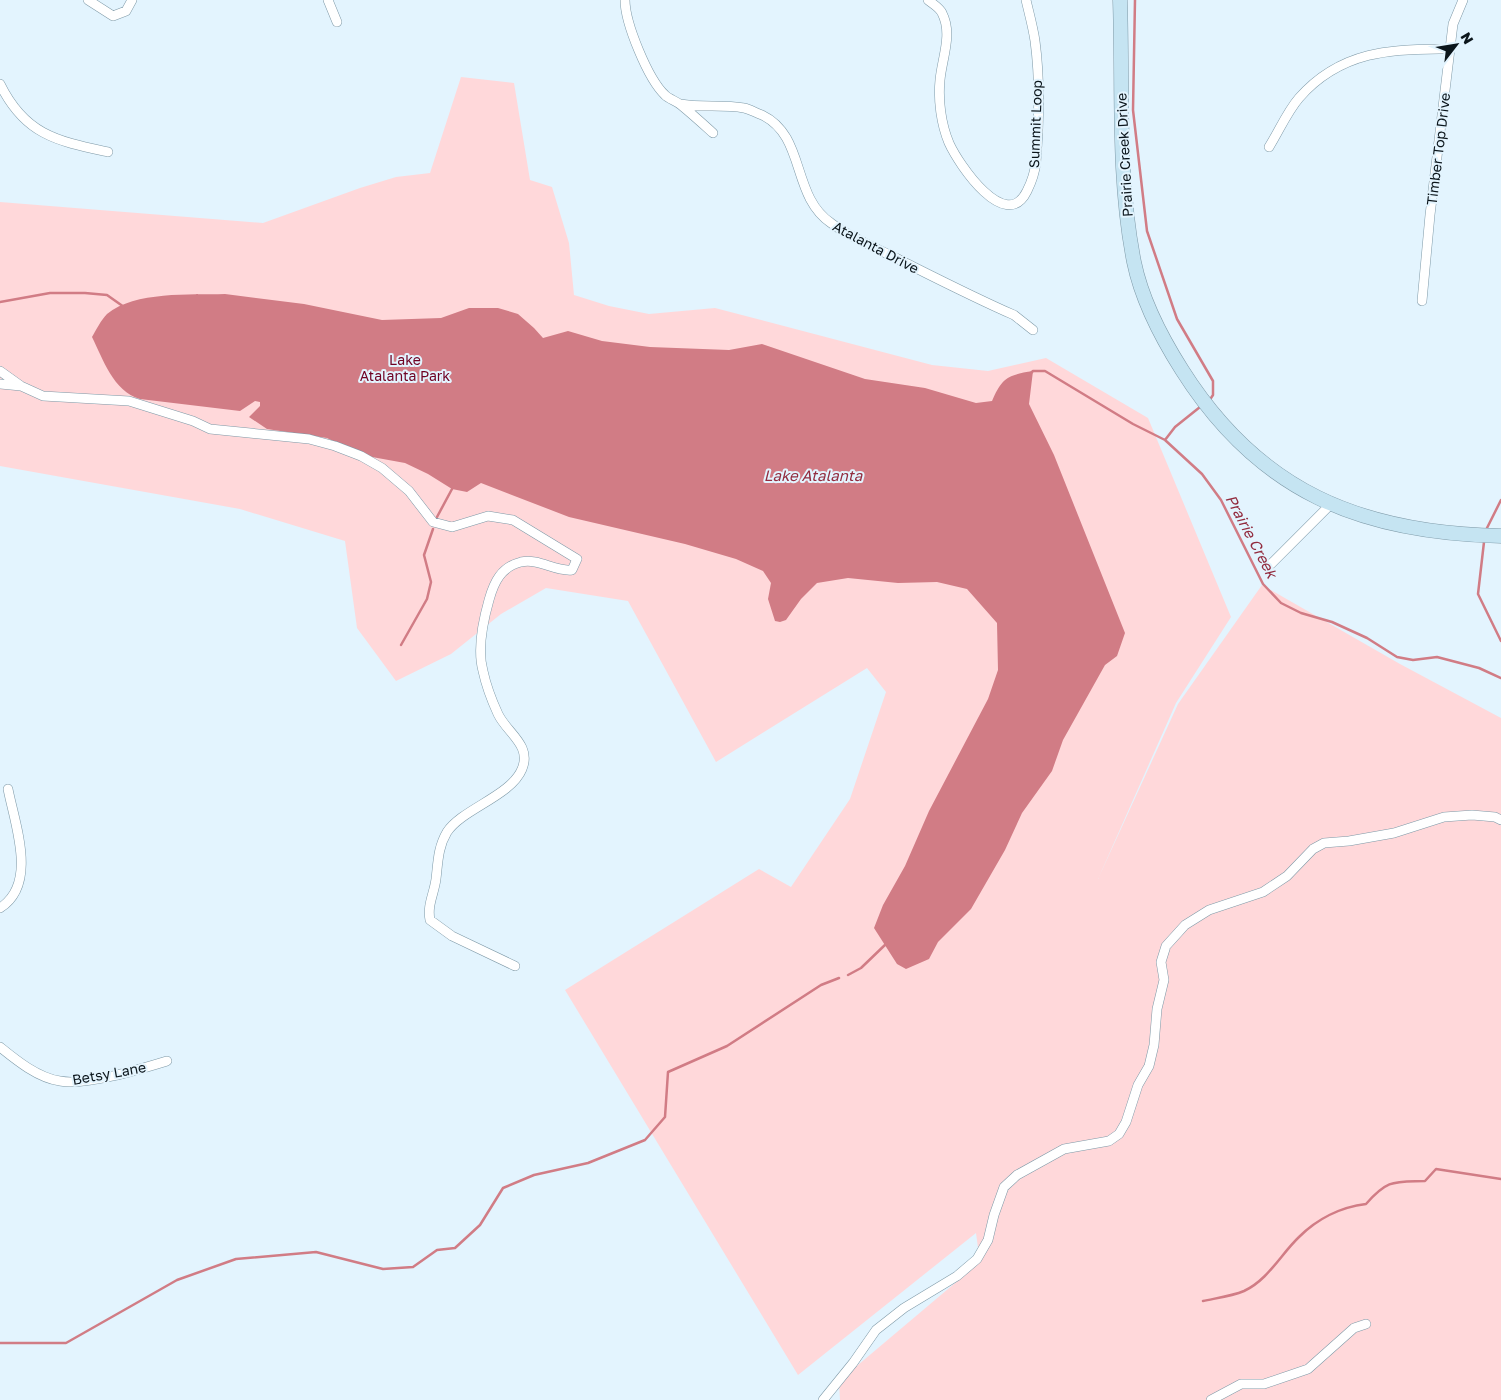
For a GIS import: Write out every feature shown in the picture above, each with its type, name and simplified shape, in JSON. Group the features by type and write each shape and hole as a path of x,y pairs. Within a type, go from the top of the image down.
{"main road":[{"name":"Prairie Creek Drive","path":"1120,0 1122,165 1126,215 1135,265 1145,298 1163,340 1190,382 1229,432 1264,464 1304,491 1349,512 1396,526 1441,533 1501,536"}],"street":[{"path":"88,0 114,16 126,11 132,0"},
{"path":"328,0 336,22"},
{"path":"625,0 625,10 641,55 653,79 665,95 680,104 713,133"},
{"name":"Summit Loop","path":"928,0 942,12 947,32 940,80 940,110 949,143 967,172 996,202 1006,206 1015,205 1024,197 1036,164 1036,50 1026,0"},
{"name":"Timber Top Drive","path":"1422,300 1430,215 1453,24 1463,0"},
{"path":"1269,147 1298,99 1309,88 1340,65 1368,54 1405,48 1450,49"},
{"path":"0,84 9,102 27,123 60,141 108,152"},
{"name":"Atalanta Drive","path":"680,104 694,107 746,108 773,121 792,145 804,189 816,210 830,223 890,255 1014,315 1033,330"},
{"path":"0,371 22,386 43,396 129,401 193,421 210,429 299,438 335,446 361,456 382,468 409,492 432,522 452,527 488,516 513,520 577,559 572,570 541,562 521,562 504,569 493,583 481,643 482,670 498,715 523,748 524,760 521,771 507,787 448,830 440,847 436,880 428,909 430,920 452,936 515,966"},
{"path":"0,384 22,386"},
{"path":"1271,564 1331,504"},
{"path":"0,908 16,893 22,867 8,789"},
{"path":"823,1400 853,1363 876,1330 904,1308 957,1276 978,1259 988,1240 994,1215 1004,1188 1017,1176 1064,1149 1109,1141 1119,1134 1138,1085 1149,1066 1154,1045 1157,1009 1164,980 1161,962 1166,946 1185,925 1208,910 1263,892 1287,876 1313,849 1324,843 1349,841 1394,833 1444,817 1472,815 1495,817 1501,820"},
{"name":"Betsy Lane","path":"0,1047 42,1076 61,1082 117,1074 167,1061"},
{"path":"1211,1400 1241,1384 1264,1384 1308,1370 1354,1328 1366,1324"}],"green space":[{"name":"Lake Atalanta Park","path":"461,77 514,83 530,180 552,187 569,243 574,295 609,306 649,314 715,308 932,365 988,371 1046,358 1148,418 1231,617 1176,703 1098,879 1178,704 1262,585 1400,664 1501,718 1501,1400 840,1400 839,1381 980,1262 976,1233 798,1375 565,990 759,869 791,887 850,799 886,692 867,668 716,762 628,601 546,588 501,614 451,654 396,681 357,628 345,541 240,509 0,466 0,202 263,223 396,177 430,173"}],"water":[{"name":"Lake Atalanta","path":"225,294 304,304 382,320 441,318 469,308 498,308 518,314 543,338 568,331 602,341 650,347 729,350 762,344 865,379 925,388 976,403 992,401 999,387 1011,376 1033,371 1029,404 1054,455 1125,633 1117,656 1105,665 1063,740 1052,771 1022,813 1005,850 971,909 938,942 929,959 906,969 897,964 874,928 883,905 905,866 929,811 988,699 998,670 997,623 967,589 937,582 898,583 848,578 817,583 801,599 786,620 775,621 768,599 771,583 763,571 736,559 685,544 569,517 481,483 467,492 452,489 428,474 405,463 361,455 327,438 267,429 249,417 260,406 260,402 255,401 240,411 140,399 131,395 116,382 92,337 107,314 132,301 147,298"}],"waterway":[{"path":"1135,0 1133,110 1147,231 1177,319 1213,381 1213,395 1211,398"},
{"path":"0,302 50,293 85,293 107,295 124,307"},
{"name":"Prairie Creek","path":"1031,373 1033,371 1045,371 1133,424 1165,440 1202,474 1221,500 1263,584 1281,603 1301,613 1332,622 1367,638 1397,657 1413,660 1437,657 1479,668 1501,678"},
{"path":"1165,440 1175,427 1200,407"},
{"path":"437,517 452,489"},
{"path":"1487,528 1501,500"},
{"path":"401,645 427,599 431,582 424,555 433,529"},
{"path":"1484,542 1478,594 1501,641"},
{"path":"848,975 861,968 887,943"},
{"path":"0,1343 66,1343 177,1280 236,1259 316,1252 383,1269 413,1267 437,1250 455,1248 480,1225 503,1188 534,1175 588,1163 645,1140 665,1117 668,1072 727,1046 821,985 839,978"},
{"path":"1203,1301 1234,1294 1253,1286 1267,1274 1292,1244 1306,1231 1330,1215 1366,1204 1386,1186 1399,1182 1425,1181 1436,1169 1501,1179"}]}
